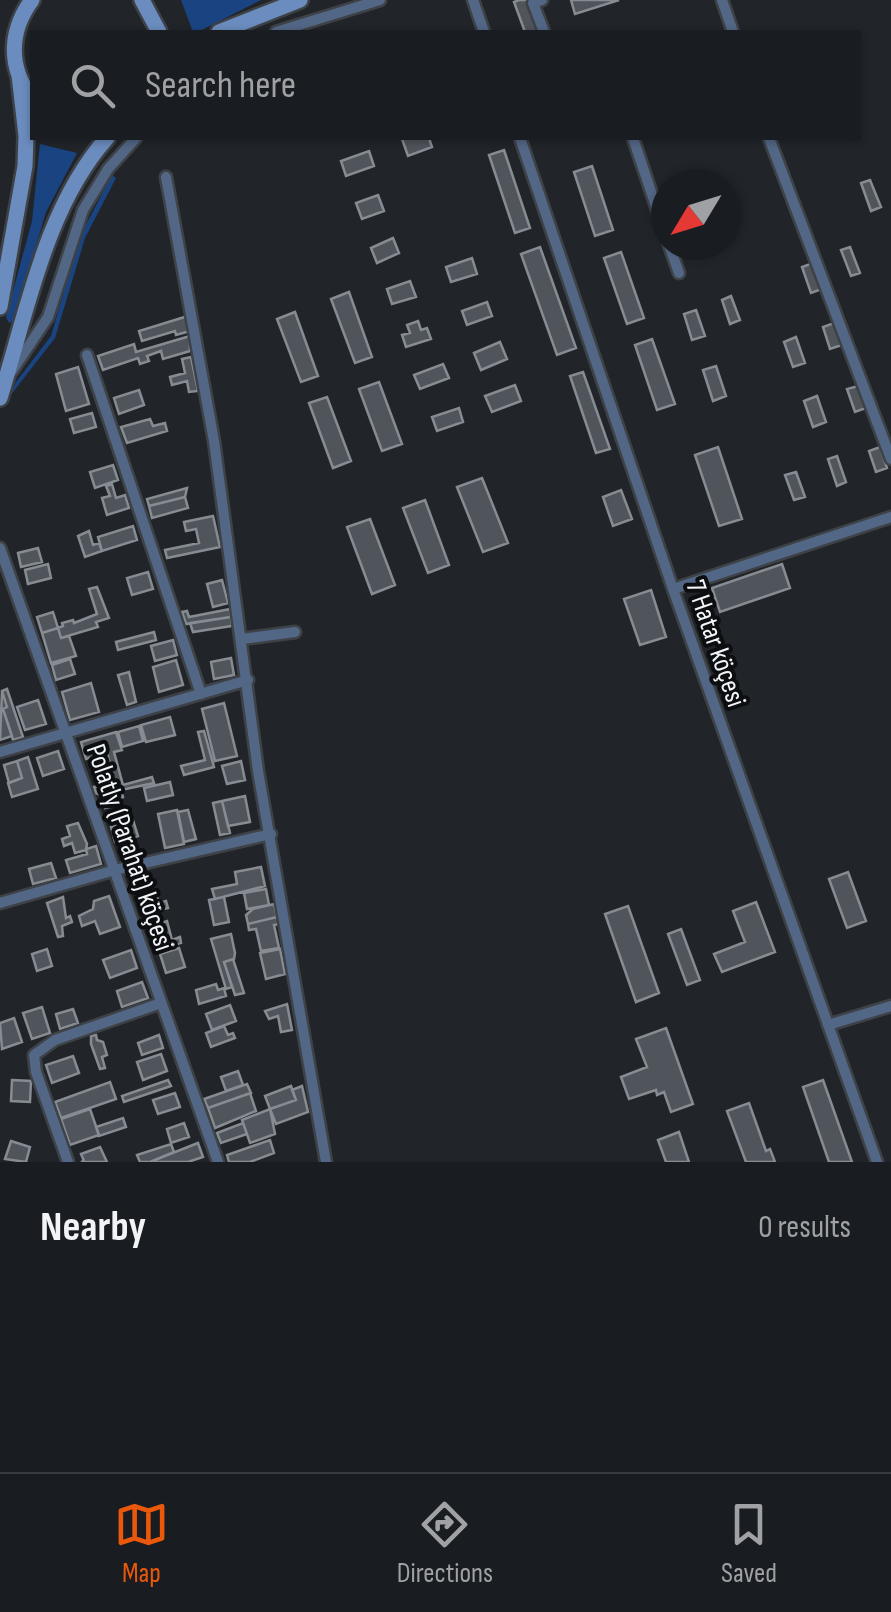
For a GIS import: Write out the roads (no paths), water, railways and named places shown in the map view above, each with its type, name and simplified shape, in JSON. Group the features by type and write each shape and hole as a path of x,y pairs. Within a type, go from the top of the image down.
{"main road":[{"path":"0,307 26,166 26,136 14,56 16,0"},
{"path":"15,36 32,0"},
{"path":"142,0 158,30"},
{"path":"224,30 300,0"},
{"path":"18,76 30,95"},
{"path":"0,398 54,225 80,175 106,140"}],"street":[{"path":"282,30 380,0"},
{"path":"473,0 483,30"},
{"path":"542,0 532,3 543,30"},
{"path":"722,0 732,30"},
{"path":"6,380 48,317 83,210 108,169 134,140"},
{"name":"7 Hatar köçesi","path":"521,140 673,589 876,1162"},
{"path":"633,140 651,193"},
{"path":"770,140 891,459"},
{"path":"166,177 214,441 258,772 326,1162"},
{"path":"674,260 678,273"},
{"path":"88,355 201,694"},
{"path":"673,589 891,518"},
{"name":"Polatly (Parahat) köçesi","path":"0,548 218,1162"},
{"path":"242,639 295,632"},
{"path":"0,752 248,680"},
{"path":"0,903 114,870 271,834"},
{"path":"68,1162 36,1072 34,1054 54,1040 162,1002"},
{"path":"828,1025 891,1006"}]}
